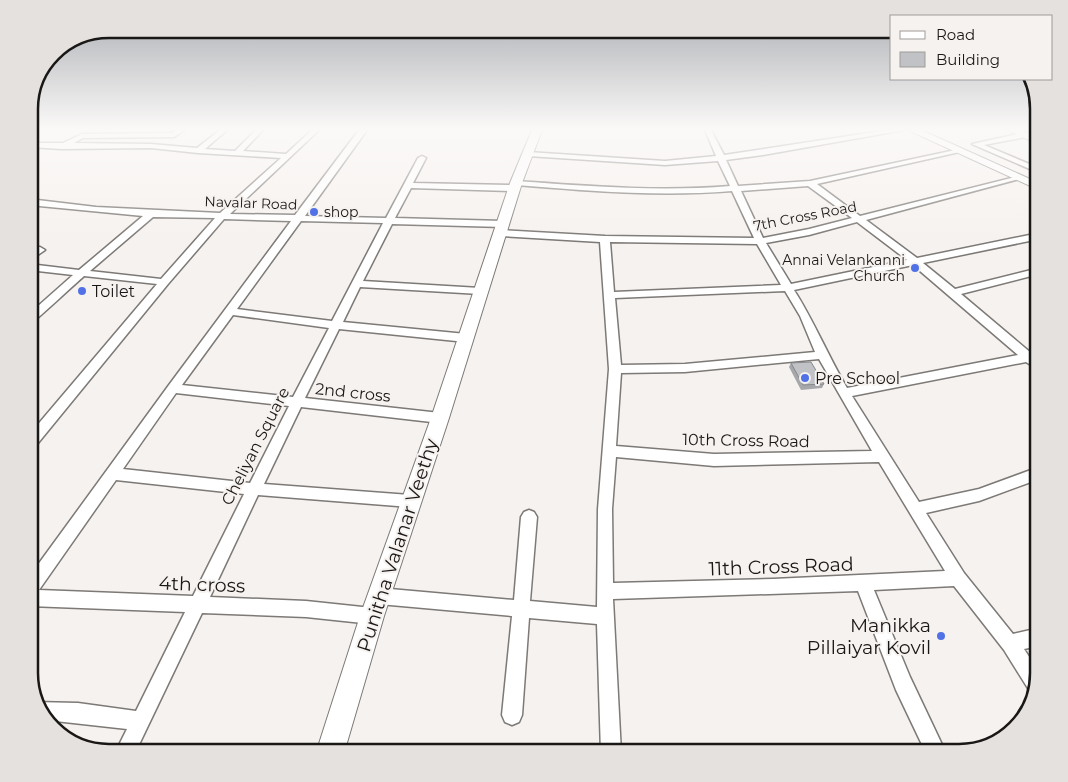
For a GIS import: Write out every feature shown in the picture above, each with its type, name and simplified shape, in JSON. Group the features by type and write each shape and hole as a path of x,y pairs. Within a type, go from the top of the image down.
{"street":[{"path":"38,433 164,282 222,216 276,166"},
{"path":"38,579 173,388 336,166"},
{"name":"Cheliyan Square","path":"130,744 253,489 337,325 387,222 417,166"},
{"name":"Punitha Valanar Veethy","path":"333,744 410,501 440,418 480,290 523,166"},
{"path":"725,166 760,241 805,316 822,355 844,393 958,578 1010,644 1030,674"},
{"path":"407,185 701,191 810,183 887,166"},
{"path":"994,166 1030,183"},
{"name":"7th Cross Road","path":"502,228 605,239 760,241 859,220 967,190 1019,178"},
{"path":"810,183 917,263 1030,353"},
{"name":"Navalar Road","path":"38,203 151,214 387,222 454,221 502,228"},
{"path":"38,311 151,214"},
{"path":"609,295 787,288 917,263 1030,238"},
{"path":"605,239 615,370 605,509 605,591 611,744"},
{"path":"38,268 164,282"},
{"path":"953,293 1030,274"},
{"path":"356,284 480,290"},
{"path":"230,311 337,325 466,338"},
{"path":"615,370 693,367 822,355"},
{"path":"844,393 1030,356"},
{"name":"2nd cross","path":"173,388 440,418"},
{"name":"10th Cross Road","path":"608,451 714,460 882,456"},
{"path":"113,474 253,489 410,501"},
{"path":"914,509 979,495 1030,476"},
{"path":"512,715 529,517"},
{"name":"11th Cross Road","path":"605,591 773,587 958,578"},
{"path":"863,582 903,683 932,744"},
{"name":"4th cross","path":"38,598 306,609 376,606 522,608 606,616"},
{"path":"1010,644 1030,639"},
{"path":"48,711 141,721"}],"building":[{"name":"Pre School","path":"811,362 824,384 803,385 791,363"}],"place":[{"name":"shop","path":"314,212"},
{"name":"Annai Velankanni Church","path":"915,268"},
{"name":"Toilet","path":"82,291"},
{"name":"Pre School","path":"805,378"},
{"name":"Manikka Pillaiyar Kovil","path":"941,636"}]}
